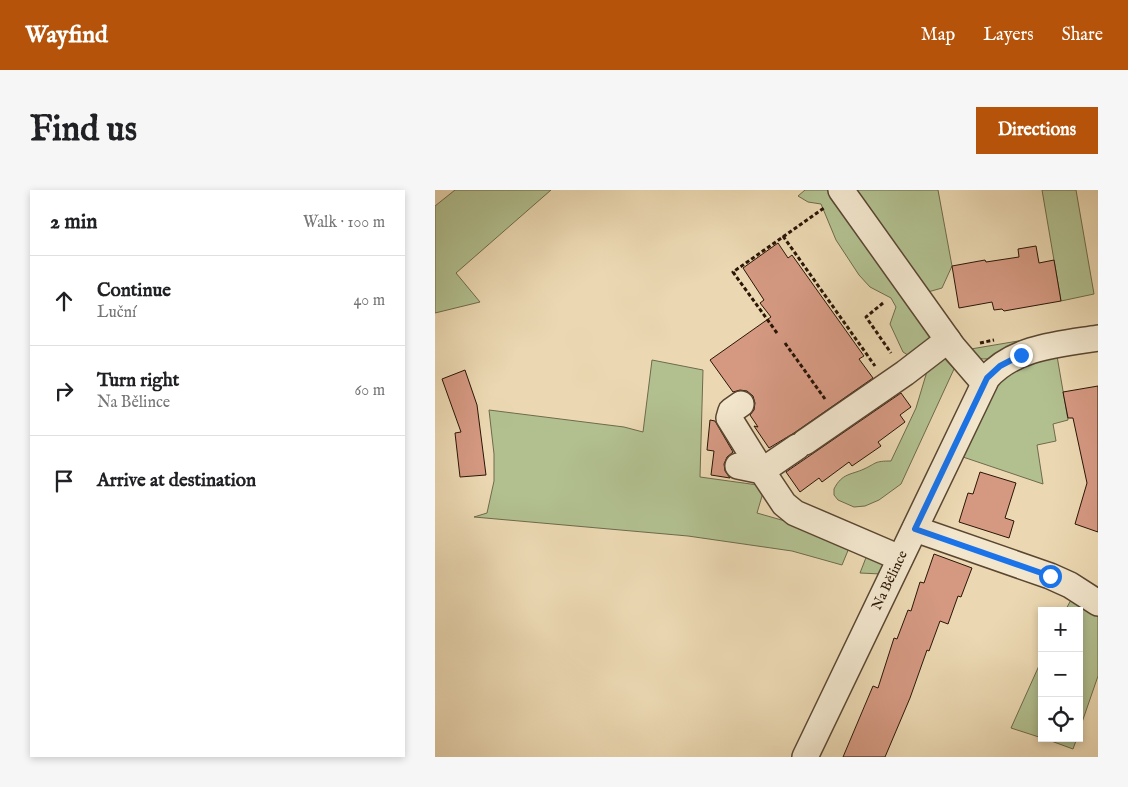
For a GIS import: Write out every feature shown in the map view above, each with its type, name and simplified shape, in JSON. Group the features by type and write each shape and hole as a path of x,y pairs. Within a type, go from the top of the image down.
{"street":[{"path":"836,197 967,365 984,383"},
{"name":"Na Bělince","path":"805,757 984,383 1000,366 1028,352 1098,338"},
{"path":"738,466 762,471 905,373 948,340"},
{"path":"741,404 729,413 730,420 784,504 795,513 899,558"},
{"path":"915,529 1050,576 1070,585 1098,603"}],"path":[{"path":"777,333 733,272 836,197"},
{"path":"783,236 877,369 905,373"},
{"path":"883,303 866,317 905,373"},
{"path":"785,343 839,418"}],"green space":[{"path":"455,190 551,190 456,273 480,302 435,313 435,206"},
{"path":"805,190 833,190 937,337 914,359 903,352 890,324 896,307 891,298 870,287 859,275 836,240 821,204 808,202 798,196"},
{"path":"850,190 938,190 952,266 942,288 921,294"},
{"path":"1042,190 1076,190 1094,294 1061,301"},
{"path":"1024,340 1002,354 987,359 980,359 965,350"},
{"path":"1057,356 1068,420 1053,424 1056,441 1037,445 1043,484 960,456 996,381 1010,371"},
{"path":"943,357 954,369 901,484 879,500 865,506 854,507 838,500 834,495 834,489 844,477 881,461 891,461 916,408 928,368"},
{"path":"652,360 703,370 700,477 765,486 757,513 806,527 849,548 842,565 792,551 688,536 474,517 487,513 494,481 494,454 489,410 624,427 643,432"},
{"path":"867,555 883,561 885,567 881,574 860,573"},
{"path":"1072,598 1098,614 1098,676 1083,719 1083,607 1067,607"},
{"path":"1038,668 1038,737 1011,728"},
{"path":"1054,742 1076,742 1073,749"}],"building":[{"path":"778,243 788,258 792,255 864,356 859,359 873,378 794,433 769,448 754,426 758,427 750,415 754,410 753,396 747,391 733,392 710,360 771,317 760,303 764,300 743,268"},
{"path":"1036,246 1039,263 1054,260 1061,301 1004,311 1002,309 994,310 992,302 959,308 952,266 985,260 986,262 1019,257 1018,249"},
{"path":"465,370 477,405 486,475 460,477 455,433 461,432 442,379"},
{"path":"1098,386 1098,532 1075,524 1087,483 1073,418 1068,418 1063,392"},
{"path":"901,393 911,407 900,415 905,422 878,442 881,446 852,466 849,462 822,482 819,478 800,492 786,472"},
{"path":"710,420 715,421 733,452 727,457 724,464 725,471 730,478 711,475 714,451 707,450"},
{"path":"980,472 1016,483 1005,518 1014,521 1009,538 959,522 968,493 973,494"},
{"path":"934,554 972,568 961,597 958,596 948,624 940,621 885,757 843,757 873,686 878,688 894,638 897,639 908,610 911,611 920,582 924,583"}],"route":[{"path":"1021,355 1000,366 987,378 915,529 1050,576"}]}
